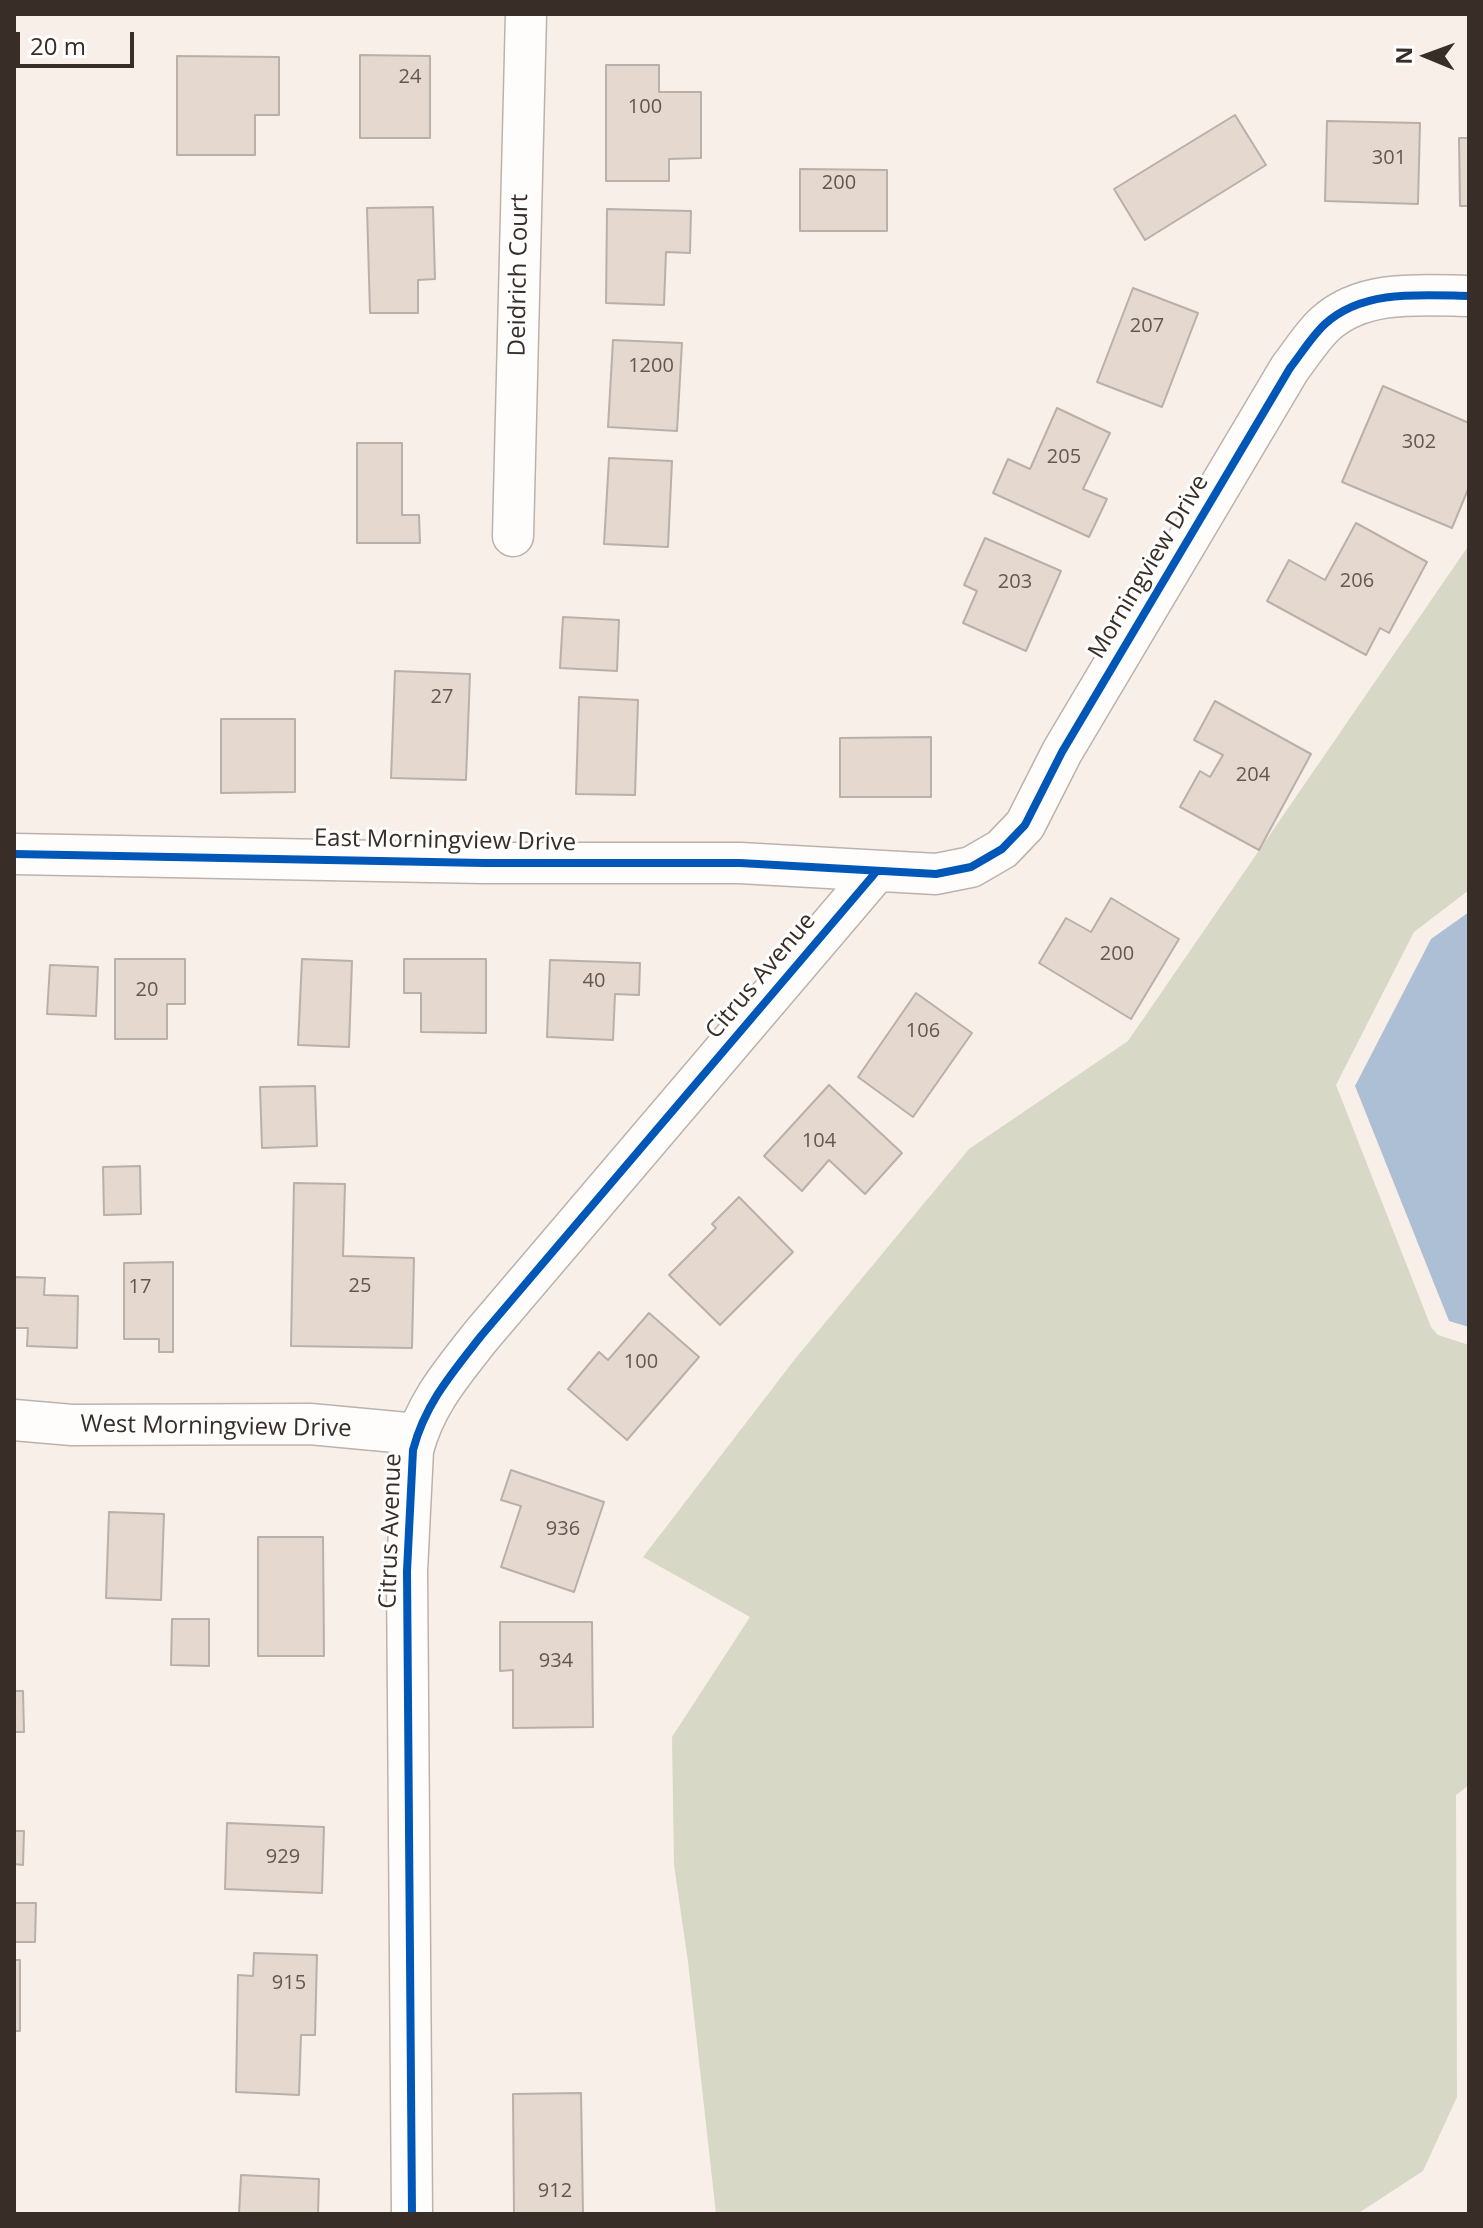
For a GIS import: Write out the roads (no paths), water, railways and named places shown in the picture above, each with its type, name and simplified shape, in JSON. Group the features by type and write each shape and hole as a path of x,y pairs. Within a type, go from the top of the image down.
{"street":[{"name":"Deidrich Court","path":"513,536 526,14"},
{"name":"Morningview Drive","path":"876,872 936,874 971,867 1002,849 1025,825 1062,752 1290,368 1325,325 1345,310 1384,298 1469,296"},
{"name":"East Morningview Drive","path":"14,854 484,863 740,863 876,872"},
{"name":"Citrus Avenue","path":"412,2214 407,1571 413,1450 417,1434 429,1404 481,1336 876,872"},
{"name":"West Morningview Drive","path":"14,1420 72,1425 310,1424 417,1434"}],"water":[{"path":"1469,912 1469,1327 1449,1321 1355,1086 1431,939"}]}
